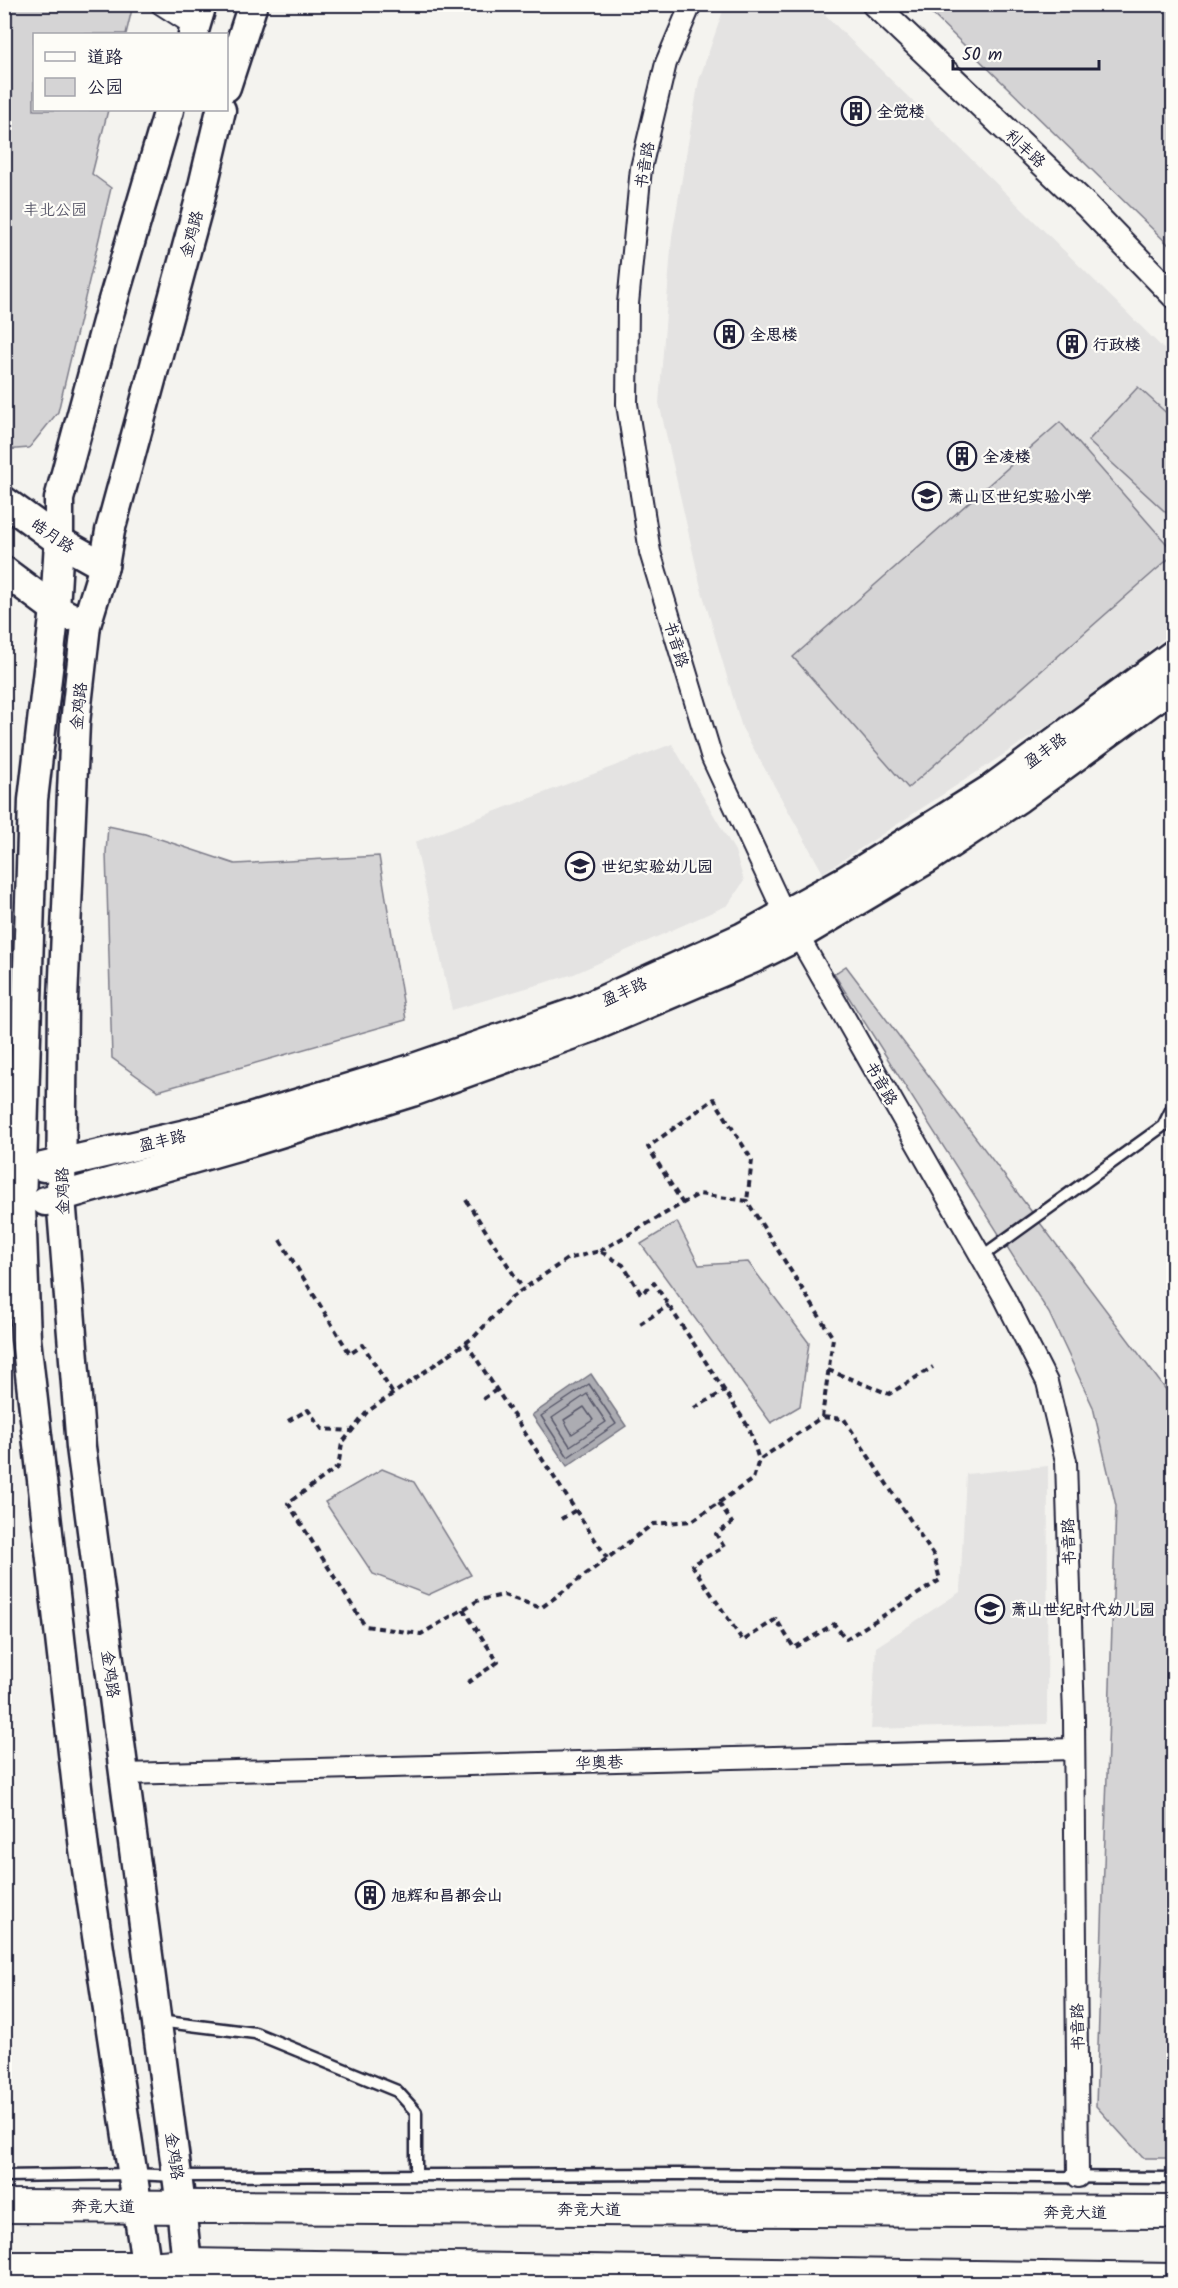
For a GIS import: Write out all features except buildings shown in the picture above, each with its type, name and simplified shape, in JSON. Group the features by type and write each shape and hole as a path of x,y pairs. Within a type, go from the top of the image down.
{"main road":[{"path":"228,81 254,4"},
{"name":"金鸡路","path":"149,2276 83,1837 26,1339 13,1206 13,1172 33,800 55,609 59,499 109,314 169,111"},
{"name":"金鸡路","path":"188,2274 81,1448 61,1197 63,999 75,723 86,625 104,566 110,531 199,203 221,111"},
{"name":"皓月路","path":"4,501 59,541 104,566"},
{"path":"4,571 55,609 86,625"},
{"name":"盈丰路","path":"13,1206 61,1197 412,1092 590,1028 754,958 846,880 991,789 1173,654"},
{"name":"盈丰路","path":"13,1172 61,1164 230,1124 457,1053 579,1011 743,937 791,925 927,859 1019,798 1173,685"},
{"name":"奔竞大道","path":"4,2206 1173,2212"},
{"path":"4,2268 149,2276 188,2274 1173,2280"}],"street":[{"path":"161,4 197,22"},
{"name":"书音路","path":"691,4 666,63 641,168 628,304 627,404 650,552 712,758 791,925 981,1257 1047,1382 1066,1461 1074,1749 1078,2177"},
{"name":"利丰路","path":"874,4 1086,205 1173,296"},
{"name":"华奥巷","path":"124,1774 1074,1749"}],"lane":[{"path":"981,1257 1163,1126 1173,1104"},
{"path":"157,2021 255,2033 397,2091 416,2112 416,2174"},
{"path":"4,2176 416,2174 1173,2178"}],"path":[{"path":"683,1204 648,1148 714,1099 752,1160 747,1201 833,1338 822,1417"},
{"path":"600,1251 623,1265 641,1294 654,1283 669,1305 749,1428 759,1460 753,1479 692,1521 653,1524 541,1608 504,1595 479,1600 421,1634 365,1626 288,1503 338,1467 342,1443 367,1412 474,1337 512,1297 567,1259 600,1251 699,1194 747,1201"},
{"path":"466,1200 523,1289"},
{"path":"280,1240 350,1354 363,1345 393,1394"},
{"path":"640,1324 669,1305"},
{"path":"466,1343 607,1558"},
{"path":"828,1370 889,1394 933,1367"},
{"path":"483,1399 496,1390"},
{"path":"694,1408 725,1391"},
{"path":"288,1421 308,1410 322,1429 352,1431"},
{"path":"719,1503 732,1523 716,1534 724,1547 692,1565 743,1641 776,1619 794,1648 834,1624 846,1639 940,1580 934,1556 844,1419 822,1417 759,1460"},
{"path":"561,1519 576,1510"},
{"path":"463,1609 498,1662 464,1684"}],"shaded area":[{"name":"萧山区世纪实验小学","path":"725,5 815,5 1173,358 1173,631 1102,690 823,873 742,728 701,588 659,403 672,236 699,80"},
{"name":"世纪实验幼儿园","path":"672,744 735,851 744,881 728,905 574,974 452,1010 415,842"},
{"name":"萧山世纪时代幼儿园","path":"1048,1466 1047,1724 871,1729 876,1647 960,1592 966,1474"}],"green space":[{"name":"丰北公园","path":"5,4 133,5 126,33 33,33 33,111 108,111 92,174 111,188 58,412 29,448 5,450"},
{"path":"923,5 1170,5 1174,8 1173,249"},
{"path":"1138,387 1173,419 1173,519 1088,441"},
{"path":"1060,422 1173,551 1173,555 908,788 793,657"},
{"path":"108,826 145,834 235,864 379,856 406,1020 158,1091 112,1058 106,853"},
{"path":"846,966 1173,1399 1173,2158 1143,2158 1096,2106 1116,1506 1093,1407 1049,1313 834,974"},
{"path":"677,1222 699,1265 748,1262 809,1343 800,1406 771,1423 641,1244"},
{"path":"382,1469 414,1482 471,1575 428,1595 373,1574 325,1502"}],"water":[{"path":"591,1374 626,1426 567,1466 532,1415"}],"place":[{"name":"全觉楼","path":"856,111"},
{"name":"全思楼","path":"729,334"},
{"name":"行政楼","path":"1072,344"},
{"name":"全凌楼","path":"962,456"},
{"name":"萧山区世纪实验小学","path":"927,496"},
{"name":"世纪实验幼儿园","path":"580,866"},
{"name":"萧山世纪时代幼儿园","path":"990,1609"},
{"name":"旭辉和昌都会山","path":"370,1895"}]}
